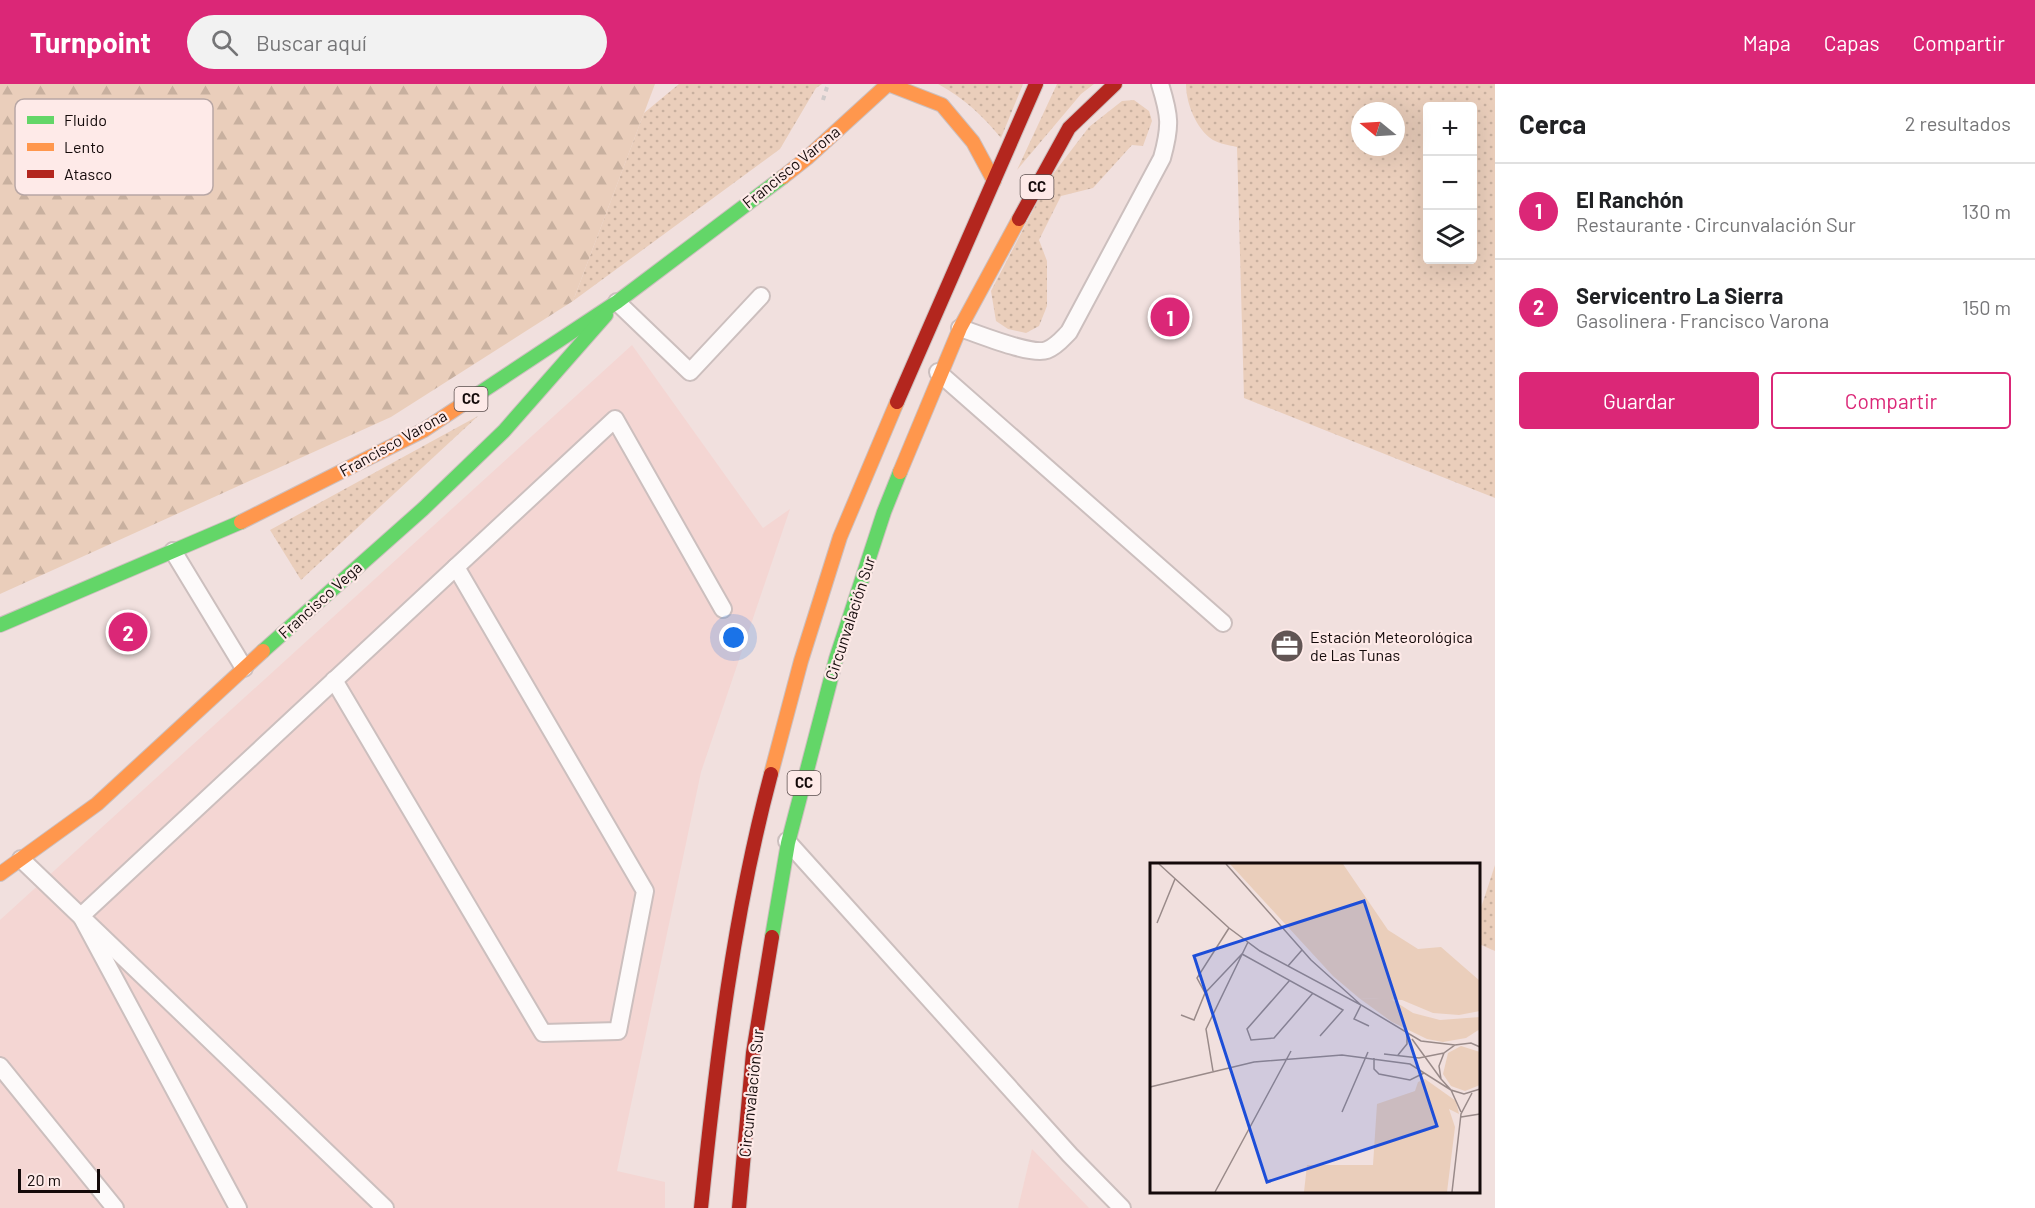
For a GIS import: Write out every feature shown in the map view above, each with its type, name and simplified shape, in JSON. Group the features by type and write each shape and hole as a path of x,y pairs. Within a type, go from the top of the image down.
{"main road":[{"path":"888,84 942,105 973,142 994,181"},
{"name":"Francisco Varona","path":"0,625 250,518 424,429 617,302 807,158 888,84"},
{"name":"Circunvalación Sur","path":"701,1208 717,1053 730,962 760,814 801,661 840,537 1036,84"},
{"name":"Circunvalación Sur","path":"739,1208 753,1053 788,843 836,659 884,512 960,328 1070,128 1115,84"},
{"name":"Francisco Vega","path":"0,874 97,804 244,668 423,509 504,431 617,302"}],"lane":[{"path":"960,328 1031,351 1045,351 1059,344 1069,332 1162,158 1169,134 1169,111 1160,84"},
{"path":"617,302 690,372 761,296"},
{"path":"918,354 1223,623"},
{"path":"81,916 615,419 723,609"},
{"path":"173,551 244,668"},
{"path":"334,680 543,1033 618,1031 645,891 456,567"},
{"path":"760,814 1070,1155 1122,1208"},
{"path":"21,859 384,1208"},
{"path":"81,916 238,1208"},
{"path":"0,1066 115,1208"}],"shaded area":[{"path":"632,345 763,528 790,509 701,772 617,1171 665,1182 665,1208 0,1208 0,920"},
{"path":"1032,1149 1089,1208 1018,1208"}],"green space":[{"path":"0,84 655,84 573,301 391,417 0,594"},
{"path":"679,84 822,84 816,88 780,149 573,301 644,113"},
{"path":"938,84 1023,84 1001,138 972,108"},
{"path":"1057,84 1094,84 1081,94 1017,170"},
{"path":"1186,84 1495,84 1495,498 1244,398 1237,147 1213,140 1207,135 1197,122 1190,107"},
{"path":"1134,100 1149,111 1152,121 1143,146 1132,145 1093,188 1061,196 1039,240 1047,261 1047,306 1039,326 1026,333 1008,329 996,321 991,291 1050,178 1089,127 1122,101"},
{"path":"478,416 301,580 270,530"},
{"path":"1495,865 1495,951 1480,944 1480,911"}],"traffic: fast":[{"path":"469,400 617,302 783,177"},
{"path":"263,651 423,509 504,431 606,315"},
{"path":"772,937 788,843 836,659 884,512 900,472"},
{"path":"0,625 241,522"}],"traffic: slow":[{"path":"783,177 888,84"},
{"path":"888,84 942,105 973,142 994,181"},
{"path":"900,472 960,328 1019,219"},
{"path":"241,522 424,430 469,400"},
{"path":"771,774 801,661 840,537 897,402"},
{"path":"0,874 97,804 263,651"}],"traffic: jam":[{"path":"897,402 1036,84"},
{"path":"1019,219 1069,128 1115,84"},
{"path":"701,1208 727,990 746,881 771,774"},
{"path":"739,1208 753,1053 772,937"}],"place":[{"name":"El Ranchón","path":"1170,317"},
{"name":"Servicentro La Sierra","path":"128,632"},
{"name":"Estación Meteorológica de Las Tunas","path":"1287,646"}]}
